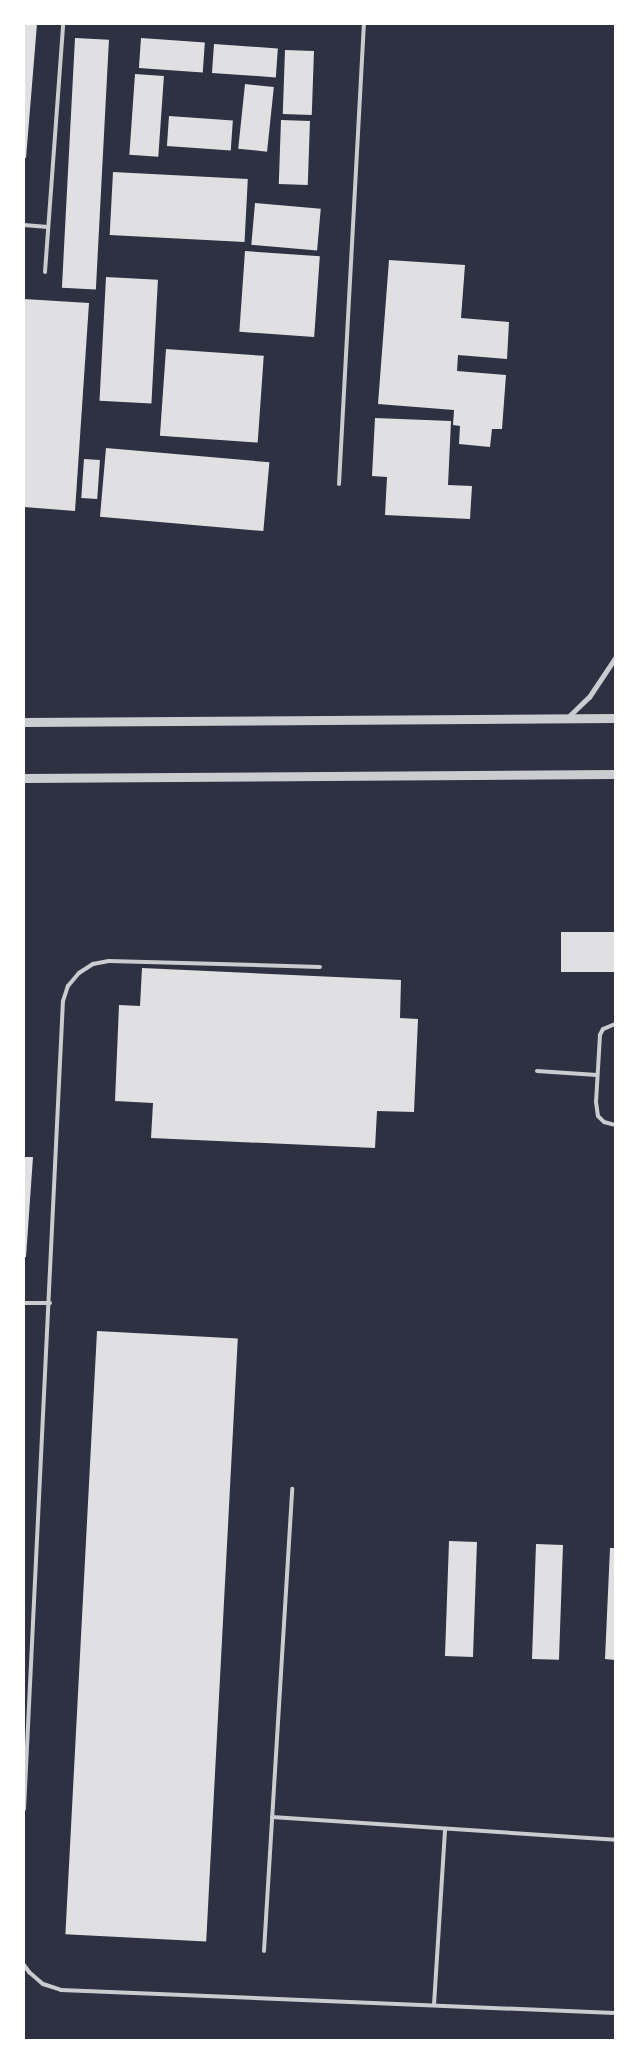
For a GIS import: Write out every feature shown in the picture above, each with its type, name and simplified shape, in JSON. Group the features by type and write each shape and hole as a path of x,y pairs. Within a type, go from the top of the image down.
{"street":[{"path":"566,719 589,697 615,658"},
{"path":"24,722 615,718"},
{"path":"24,778 615,774"}],"lane":[{"path":"45,272 63,24"},
{"path":"338,484 364,24"},
{"path":"24,225 48,227"},
{"path":"24,1809 50,1303 62,1009 68,986 79,973 93,964 109,961 320,967"},
{"path":"615,1024 604,1029 600,1035 596,1110 598,1116 604,1122 615,1125"},
{"path":"537,1071 597,1075"},
{"path":"24,1303 50,1303"},
{"path":"264,1951 292,1489"},
{"path":"272,1818 615,1840"},
{"path":"434,2005 445,1829"},
{"path":"24,1965 43,1984 61,1990 615,2012"}],"building":[{"path":"24,24 37,24 26,158 24,158"},
{"path":"75,38 109,40 96,289 62,288"},
{"path":"141,38 205,42 203,72 139,68"},
{"path":"214,44 278,48 276,77 212,73"},
{"path":"285,50 314,51 312,115 283,114"},
{"path":"135,74 164,76 158,157 129,155"},
{"path":"245,84 274,87 267,152 238,149"},
{"path":"169,116 233,120 231,150 167,146"},
{"path":"281,120 310,121 308,185 279,184"},
{"path":"113,172 248,179 245,242 110,235"},
{"path":"255,203 321,209 317,251 251,245"},
{"path":"245,251 320,256 314,337 239,332"},
{"path":"389,260 465,265 461,318 509,322 507,359 458,355 457,371 506,375 502,429 492,429 490,447 459,444 460,426 453,425 454,410 378,404"},
{"path":"106,277 158,280 151,404 100,401"},
{"path":"24,299 89,303 75,511 24,507"},
{"path":"166,349 264,356 258,443 160,436"},
{"path":"375,418 451,421 448,485 472,486 470,519 385,515 387,477 372,476"},
{"path":"106,448 269,462 263,531 100,517"},
{"path":"84,459 100,460 97,499 81,498"},
{"path":"561,932 615,932 615,972 561,972"},
{"path":"142,968 401,980 400,1018 418,1019 414,1112 377,1111 375,1148 151,1138 153,1103 115,1101 119,1005 140,1006"},
{"path":"24,1157 33,1157 26,1257 24,1257"},
{"path":"97,1331 238,1338 206,1942 65,1934"},
{"path":"449,1541 477,1542 473,1657 445,1656"},
{"path":"536,1544 563,1545 559,1660 532,1659"},
{"path":"610,1548 615,1548 615,1660 605,1659"}]}
